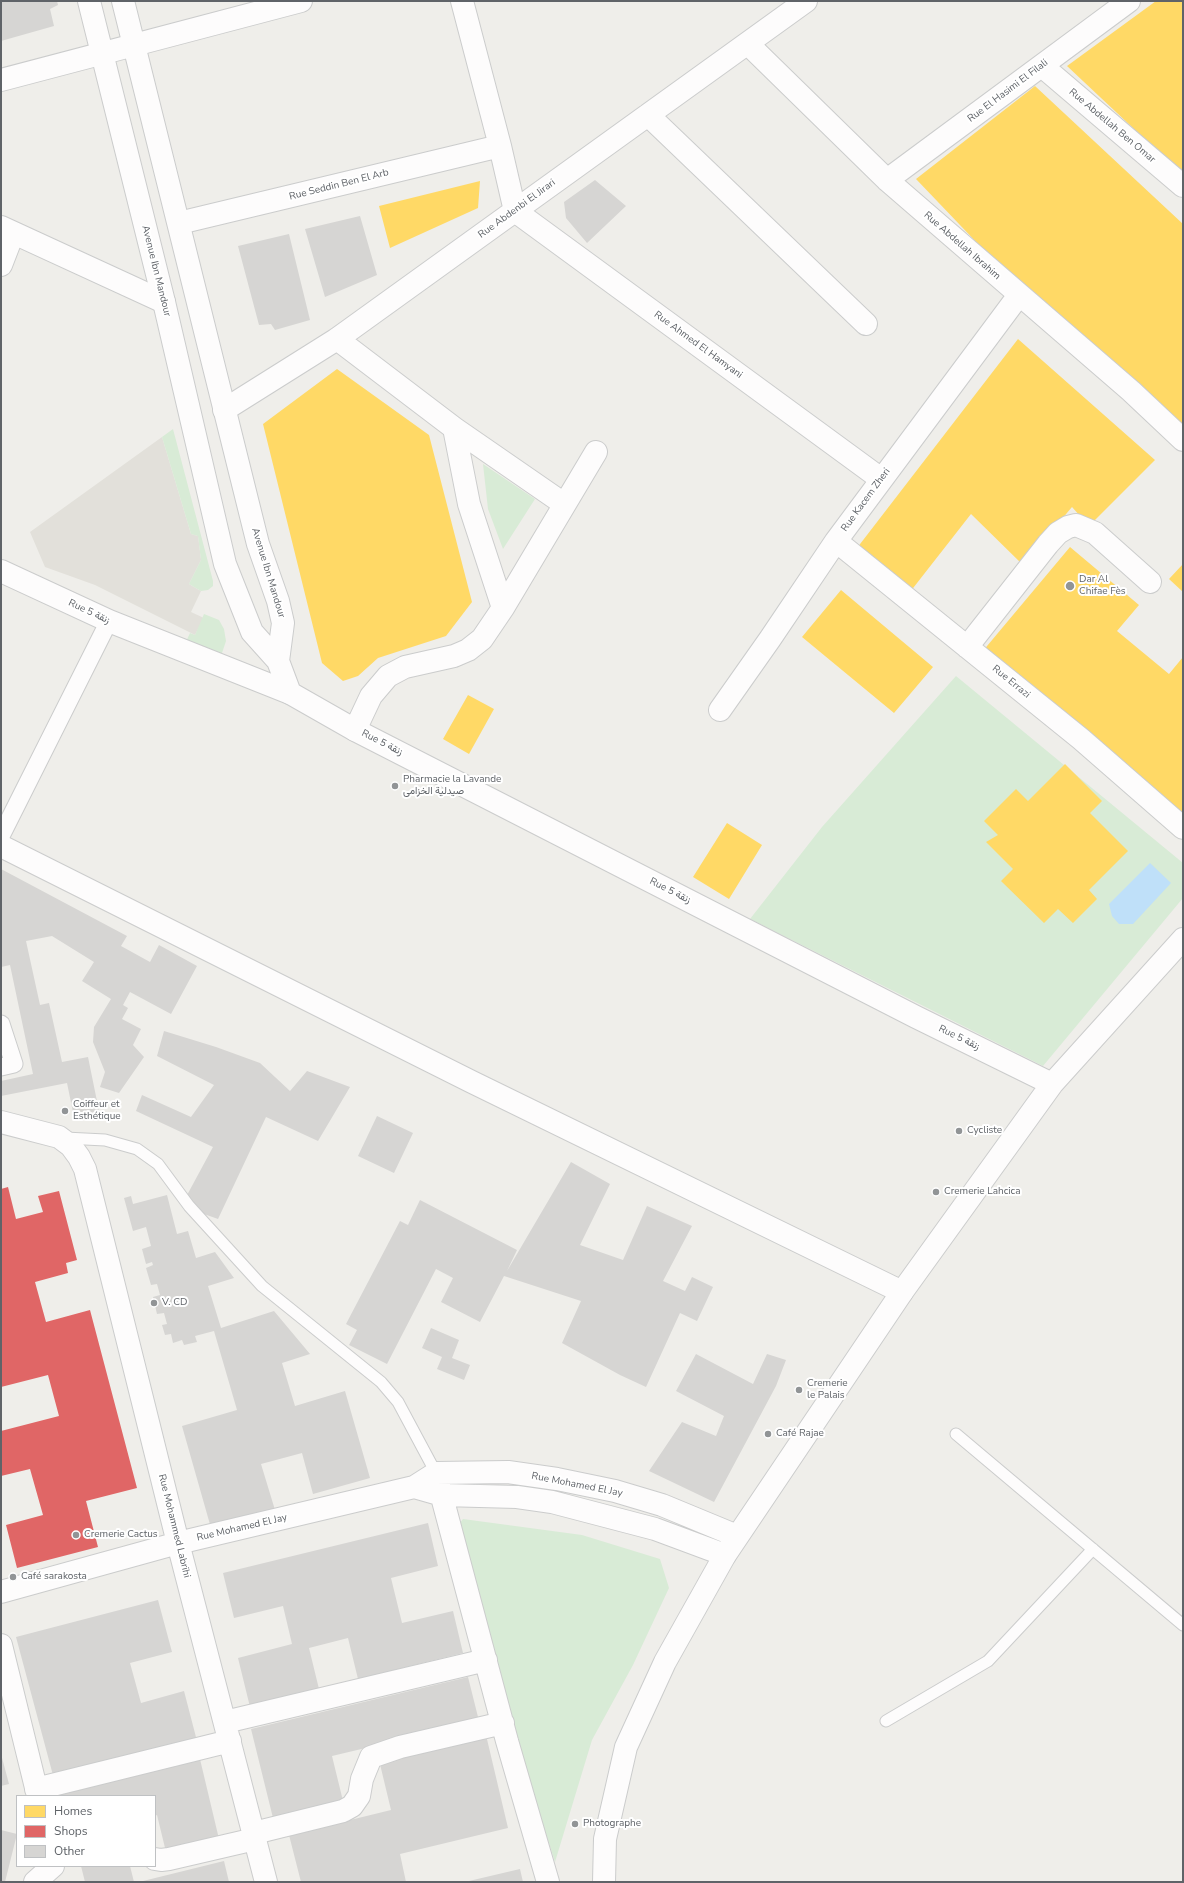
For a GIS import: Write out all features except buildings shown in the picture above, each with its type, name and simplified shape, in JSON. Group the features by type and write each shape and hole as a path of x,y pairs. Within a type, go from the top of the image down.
{"street":[{"name":"Avenue Ibn Mandour","path":"89,1 164,302 226,564 252,632 278,661"},
{"name":"Avenue Ibn Mandour","path":"123,1 258,544 278,601 283,623 278,661"},
{"path":"1,80 301,1"},
{"path":"462,1 500,146 514,211"},
{"name":"Rue Abdenbi El Jirari","path":"224,410 336,339 806,1"},
{"name":"Rue El Hasimi El Filali","path":"887,180 1128,1"},
{"name":"Rue Abdellah Ibrahim","path":"748,44 887,180 1018,295 1131,391 1183,440"},
{"name":"Rue Abdellah Ben Omar","path":"1042,66 1183,186"},
{"path":"648,115 866,324"},
{"name":"Rue Seddin Ben El Arb","path":"179,223 500,146"},
{"name":"Rue Ahmed El Hamyani","path":"514,211 881,479"},
{"path":"1,265 7,231 164,302"},
{"name":"Rue Kacem Zheri","path":"720,710 836,541 1018,295"},
{"path":"336,339 454,428 564,504"},
{"path":"454,428 469,504 503,608"},
{"path":"355,730 371,696 388,676 405,667 454,656 468,650 482,639 503,608 596,452"},
{"path":"968,647 1048,544 1058,533 1068,527 1076,525 1095,533 1150,582"},
{"name":"Rue Errazi","path":"836,541 1081,739 1183,828"},
{"name":"Rue 5 زنقة","path":"1,571 109,621 290,693 355,730 916,1017 1052,1084"},
{"path":"1,836 109,621"},
{"path":"278,661 290,693"},
{"path":"1,846 472,1082 902,1292"},
{"path":"604,1882 605,1839 626,1747 665,1662 725,1555 902,1292 1052,1084 1183,939"},
{"path":"1,1024 14,1064 1,1067"},
{"path":"1,1122 59,1137"},
{"name":"Rue Mohammed Labrihi","path":"59,1137 71,1146 85,1169 178,1543 266,1882"},
{"name":"Rue Mohamed El Jay","path":"1,1592 178,1543 414,1488 436,1473 508,1472 557,1479 615,1491 662,1505 737,1536"},
{"path":"436,1473 503,1723 548,1882"},
{"name":"Rue Mohamed El Jay","path":"414,1488 442,1495 517,1497 552,1502 655,1529 725,1555"},
{"path":"1,1645 37,1792 227,1731 486,1660"},
{"path":"156,1859 169,1860 343,1811 352,1806 359,1796 362,1779 371,1757 400,1748 503,1723"},
{"path":"35,1882 53,1867"},
{"path":"54,1867 59,1882"}],"lane":[{"path":"59,1137 105,1140 137,1150 158,1164 189,1206 262,1286 381,1382 398,1402 436,1473"},
{"path":"956,1434 1183,1625"},
{"path":"886,1721 988,1661 1093,1549"}],"shaded area":[{"path":"162,437 191,534 198,536 201,560 189,584 201,591 191,612 204,618 195,635 95,585 45,567 30,532"}],"green space":[{"path":"173,429 213,581 213,586 208,590 201,591 189,584 201,560 198,536 191,534 162,437"},
{"path":"483,464 535,499 503,549 488,509"},
{"path":"204,614 219,620 224,629 226,641 222,653 209,656 183,648 190,633 195,635"},
{"path":"956,676 1183,863 1183,898 1043,1066 750,919 822,827"},
{"path":"463,1519 582,1535 660,1559 669,1588 633,1665 592,1740 555,1862 450,1535"}],"water":[{"path":"1150,863 1171,883 1133,924 1119,924 1112,916 1109,904"}],"place":[{"name":"Dar Al Chifae Fès","path":"1070,586"},
{"name":"Pharmacie la Lavande صيدلية الخزامى","path":"395,786"},
{"name":"Coiffeur et Esthétique","path":"65,1111"},
{"name":"Cycliste","path":"959,1131"},
{"name":"Cremerie Lahcica","path":"936,1192"},
{"name":"V. CD","path":"154,1303"},
{"name":"Cremerie le Palais","path":"799,1390"},
{"name":"Café Rajae","path":"768,1434"},
{"name":"Cremerie Cactus","path":"76,1535"},
{"name":"Café sarakosta","path":"13,1577"},
{"name":"Photographe","path":"575,1824"}]}
